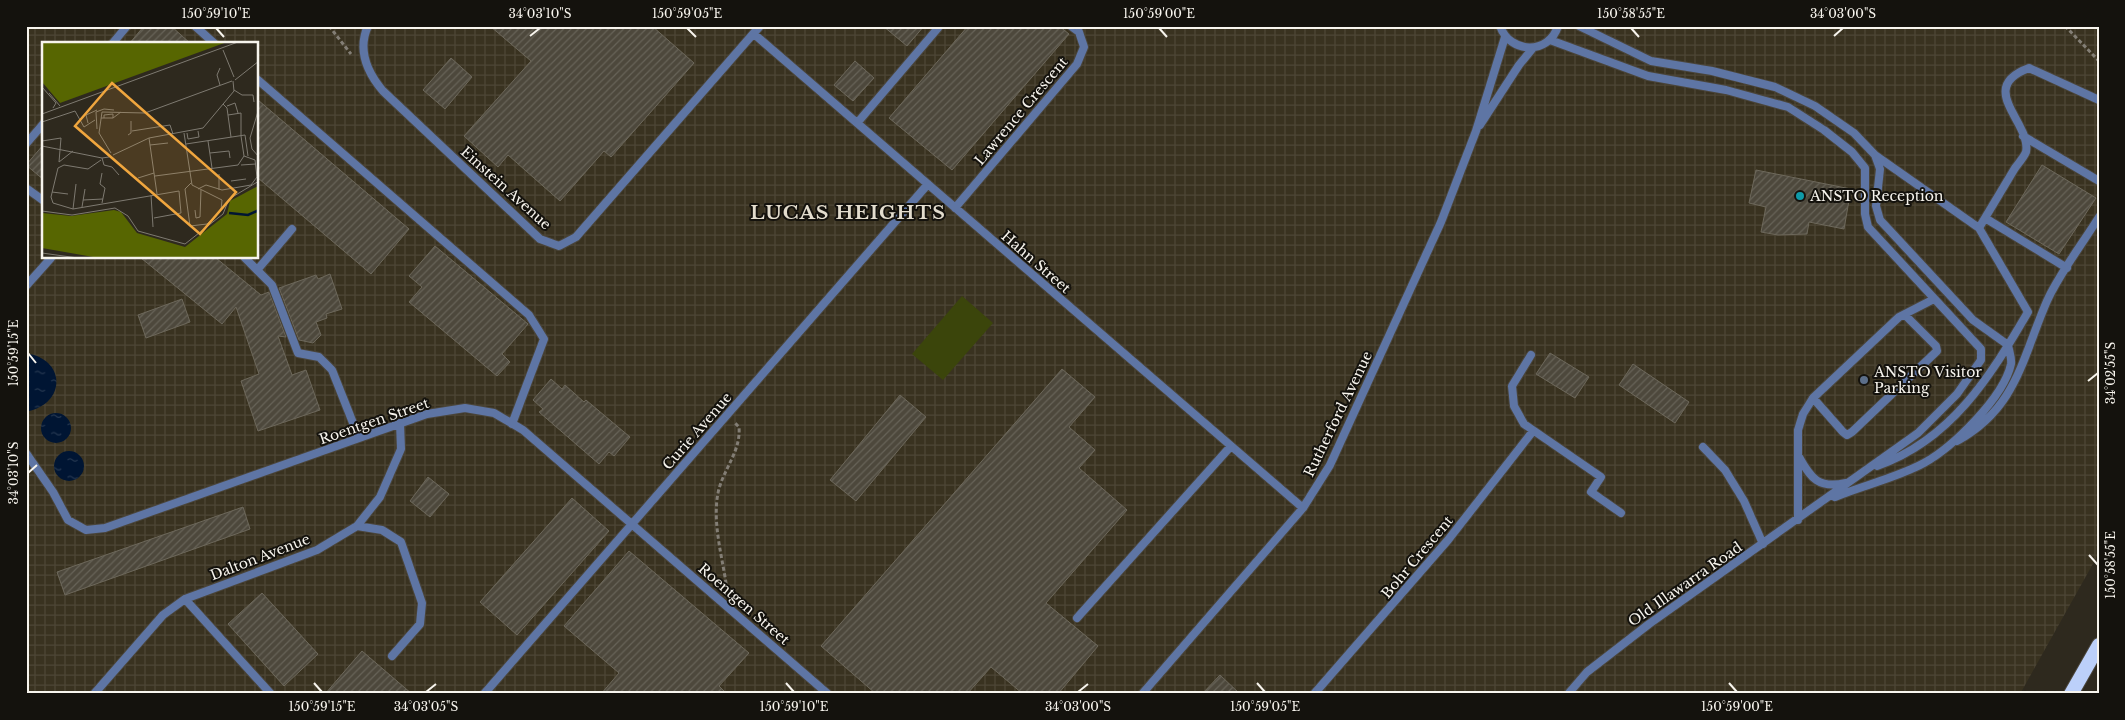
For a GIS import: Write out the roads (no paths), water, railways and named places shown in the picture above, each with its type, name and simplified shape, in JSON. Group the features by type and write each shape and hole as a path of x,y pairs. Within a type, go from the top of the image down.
{"highway":[{"path":"2071,694 2099,645"}],"lane":[{"path":"114,42 127,26"},
{"path":"195,26 213,42"},
{"name":"Einstein Avenue","path":"368,26 363,54 370,75 383,91 540,239 559,246 576,236 760,26"},
{"name":"Lawrence Crescent","path":"956,208 1078,64 1084,47 1079,32 1071,26"},
{"path":"1500,26 1505,36 1517,46 1533,48 1550,40 1558,26"},
{"path":"1579,26 1651,61 1712,71 1775,87 1815,106 1854,133 1875,155 1979,228 2028,312 1970,402 1926,442 1897,459 1869,468"},
{"path":"858,122 938,28"},
{"name":"Hahn Street","path":"754,34 1303,508"},
{"name":"Rutherford Avenue","path":"1142,694 1303,508 1330,465 1441,222 1476,131 1505,36"},
{"path":"1550,40 1648,76 1726,90 1788,107 1824,130 1852,152 1865,168 1865,214 1868,227 1981,349 1981,360 1957,394 1918,433 1824,502"},
{"name":"Rutherford Avenue","path":"1476,131 1519,65 1533,48"},
{"path":"1979,228 2026,152 2024,136 2006,101 2006,88 2016,72 2029,68 2099,100"},
{"path":"259,81 529,315 544,339 512,424"},
{"path":"26,144 42,125"},
{"path":"2024,136 2099,181"},
{"path":"1875,155 1880,170 1876,206 1880,220 1973,320 2008,345 2011,362 2006,378 1988,406 1947,447"},
{"name":"Curie Avenue","path":"484,694 928,184"},
{"path":"26,188 42,200"},
{"path":"1824,502 1924,463 1973,432 1995,413 2015,383 2047,300 2099,217"},
{"path":"1985,218 2067,268"},
{"path":"258,268 292,229"},
{"path":"26,286 50,259"},
{"path":"246,259 258,268 272,285 298,353 319,357 332,370 359,438"},
{"path":"1798,520 1798,430 1803,414 1813,398 1900,317 1934,299"},
{"path":"1813,398 1843,432 1848,435 1852,432 1937,351 1936,346 1905,315"},
{"path":"1531,356 1512,386 1514,406 1524,424 1601,477 1591,492 1621,513"},
{"name":"Roentgen Street","path":"26,453 53,492 68,520 86,530 105,528 427,414 465,408 494,413 522,430 828,694"},
{"name":"Dalton Avenue","path":"94,694 163,615 185,599 317,550 356,526 380,498 401,449 400,423"},
{"name":"Bohr Crescent","path":"1314,694 1448,540 1533,432"},
{"path":"1077,618 1231,446"},
{"path":"1703,448 1726,470 1744,501 1763,544"},
{"path":"1798,455 1808,473 1819,483 1832,486 1852,481"},
{"name":"Old Illawarra Road","path":"1568,694 1587,672 1649,624 1824,502"},
{"path":"356,526 382,530 401,542 422,603 420,624 392,656"},
{"path":"185,599 271,694"}],"water":[{"path":"30,354 42,358 50,365 55,373 56,382 55,392 49,400 41,407 29,411 26,410 26,355"},
{"path":"56,413 67,417 71,428 67,439 56,443 45,439 41,428 45,417"},
{"path":"69,451 80,455 84,466 80,477 69,481 58,477 54,466 58,455"}],"place":[{"name":"ANSTO Reception","path":"1800,196"},
{"name":"ANSTO Visitor Parking","path":"1864,380"}],"district":[{"name":"LUCAS HEIGHTS","path":"848,212"}]}
